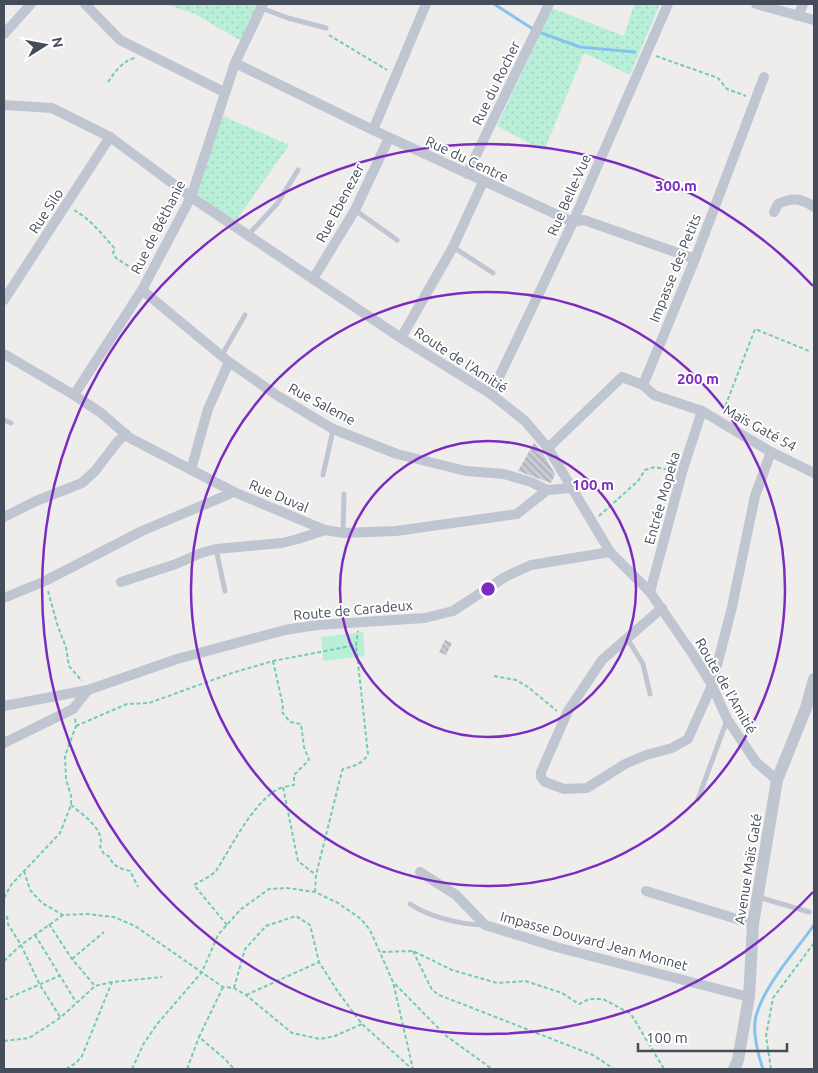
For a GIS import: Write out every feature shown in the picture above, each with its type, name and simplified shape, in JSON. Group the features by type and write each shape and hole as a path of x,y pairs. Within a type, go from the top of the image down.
{"street":[{"path":"4,34 31,4"},
{"path":"86,4 120,40 224,92"},
{"path":"373,130 426,4"},
{"name":"Rue du Rocher","path":"467,174 550,4"},
{"name":"Rue Belle-Vue","path":"491,394 573,222 668,4"},
{"path":"756,4 814,20"},
{"path":"798,16 803,4"},
{"name":"Rue de Béthanie","path":"74,395 144,286 191,197 224,92 235,63 262,6"},
{"name":"Rue du Centre","path":"235,63 389,138 573,222 584,220 695,259"},
{"name":"Impasse des Petits","path":"643,385 695,259 764,77"},
{"name":"Route de l'Amitié","path":"4,106 52,108 110,137 191,197 401,338 491,394 524,421 548,448 610,552 650,592 662,608 712,684 727,719 756,762 778,780"},
{"name":"Rue Silo","path":"4,300 110,137"},
{"name":"Rue Ebenezer","path":"313,279 355,210 389,138"},
{"path":"401,338 453,247 483,182"},
{"path":"774,212 778,204 788,199 800,200 814,207"},
{"name":"Rue Saleme","path":"144,286 225,359 278,396 333,429 397,454 466,471 504,474 531,482 547,490"},
{"name":"Rue Duval","path":"4,354 74,395 101,413 130,438 234,492 325,530 343,533 396,531 517,514 547,490"},
{"path":"191,470 208,409 225,359"},
{"name":"Maïs Gaté 54","path":"548,448 622,377 643,385 654,395 702,412 771,452 814,473"},
{"name":"Entrée Mopeka","path":"650,592 678,488 702,412"},
{"path":"4,517 36,501 82,483 126,434"},
{"path":"662,608 602,660 565,717 541,772 541,777 545,782 564,790 587,788 625,764 646,755 672,748 688,739 712,684 732,607 755,496 771,452"},
{"path":"547,490 572,488"},
{"path":"4,598 46,581 142,531 234,492"},
{"path":"121,582 216,549 282,543 325,530"},
{"name":"Route de Caradeux","path":"4,706 88,690 177,659 285,630 317,625 425,618 454,611 505,577 531,565 610,552"},
{"name":"Avenue Maïs Gaté","path":"734,1069 738,1060 749,997 753,924 778,780 810,708 814,679"},
{"path":"4,743 73,708 88,690"},
{"name":"Impasse Douyard Jean Monnet","path":"420,872 456,895 485,925 556,947 749,997"},
{"path":"646,891 753,924"}],"lane":[{"path":"262,6 288,18 326,28"},
{"path":"248,235 277,204 298,170"},
{"path":"355,210 398,240"},
{"path":"453,247 493,273"},
{"path":"225,359 245,315"},
{"path":"4,420 11,423"},
{"path":"323,475 333,429"},
{"path":"343,533 344,494"},
{"path":"216,549 225,591"},
{"path":"626,638 643,664 650,694"},
{"path":"698,799 727,719"},
{"path":"758,897 809,912"},
{"path":"410,904 420,911 470,925 485,925"}],"path":[{"path":"326,28 330,36 396,75"},
{"path":"647,52 718,78 727,89 743,94 755,101"},
{"path":"108,82 118,67 130,59 150,56"},
{"path":"67,203 101,233 115,249 113,253 116,258 138,272 144,286"},
{"path":"720,422 755,329 809,351"},
{"path":"593,521 638,481 645,470 655,467 670,470 678,488"},
{"path":"46,581 58,627 66,647 69,666 88,690"},
{"path":"315,892 316,875 342,771 364,761 368,754 356,645 360,622"},
{"path":"76,726 127,704 149,703 232,673 272,661 356,645"},
{"path":"227,925 194,884 216,871 258,806 274,790 294,786 294,775 309,760 304,748 301,724 290,722 282,712 283,706 272,661"},
{"path":"494,676 516,680 528,687 565,717"},
{"path":"4,898 11,885 60,833 71,805 71,796 66,779 65,756 76,726 73,708"},
{"path":"283,787 298,861 316,875"},
{"path":"71,805 91,822 100,835 100,847 104,854 110,856 111,862 119,868 130,871 138,887"},
{"path":"24,872 30,890 42,903 63,915"},
{"path":"132,1069 144,1043 158,1023 202,972 218,935 240,910 269,889 287,888 315,892 338,903 361,919 370,930 393,982 412,1069"},
{"path":"4,961 21,945 63,915 87,914 114,917 135,926 223,987 234,988 246,995 292,1033 320,1039 335,1036 362,1024"},
{"path":"8,916 8,924 21,945 40,985 60,1018"},
{"path":"234,988 245,949 266,926 285,918 296,916 310,925 319,962 362,1024 412,1069"},
{"path":"49,924 72,959 95,986"},
{"path":"72,959 104,932 105,929 102,932"},
{"path":"34,935 76,1002"},
{"path":"771,1069 766,1036 773,998 814,943"},
{"path":"380,952 413,951 452,970 497,983 525,981 562,994 579,1004 589,999 603,999 631,1014 664,1069"},
{"path":"413,951 432,990 439,996 593,1055 614,1069"},
{"path":"246,995 319,962"},
{"path":"4,1000 59,975"},
{"path":"4,1041 29,1038 60,1018 95,986 112,982 162,977"},
{"path":"66,1069 76,1063 82,1056 112,982"},
{"path":"393,982 445,1035 492,1069"},
{"path":"186,1069 223,987"},
{"path":"199,1037 234,1069"}],"green space":[{"path":"165,4 258,4 241,41 195,14"},
{"path":"634,4 660,4 630,75 584,53 544,151 497,126 552,8 624,36"},
{"path":"223,116 289,145 235,222 195,193"},
{"path":"363,632 365,656 323,661 321,637"}],"building":[{"path":"534,443 542,452 555,474 551,483 518,471"},
{"path":"445,640 452,643 446,655 439,652"}],"waterway":[{"path":"494,4 536,31 580,47 635,52"},
{"path":"763,1069 755,1036 755,1022 760,1004 773,980 814,925"}]}
